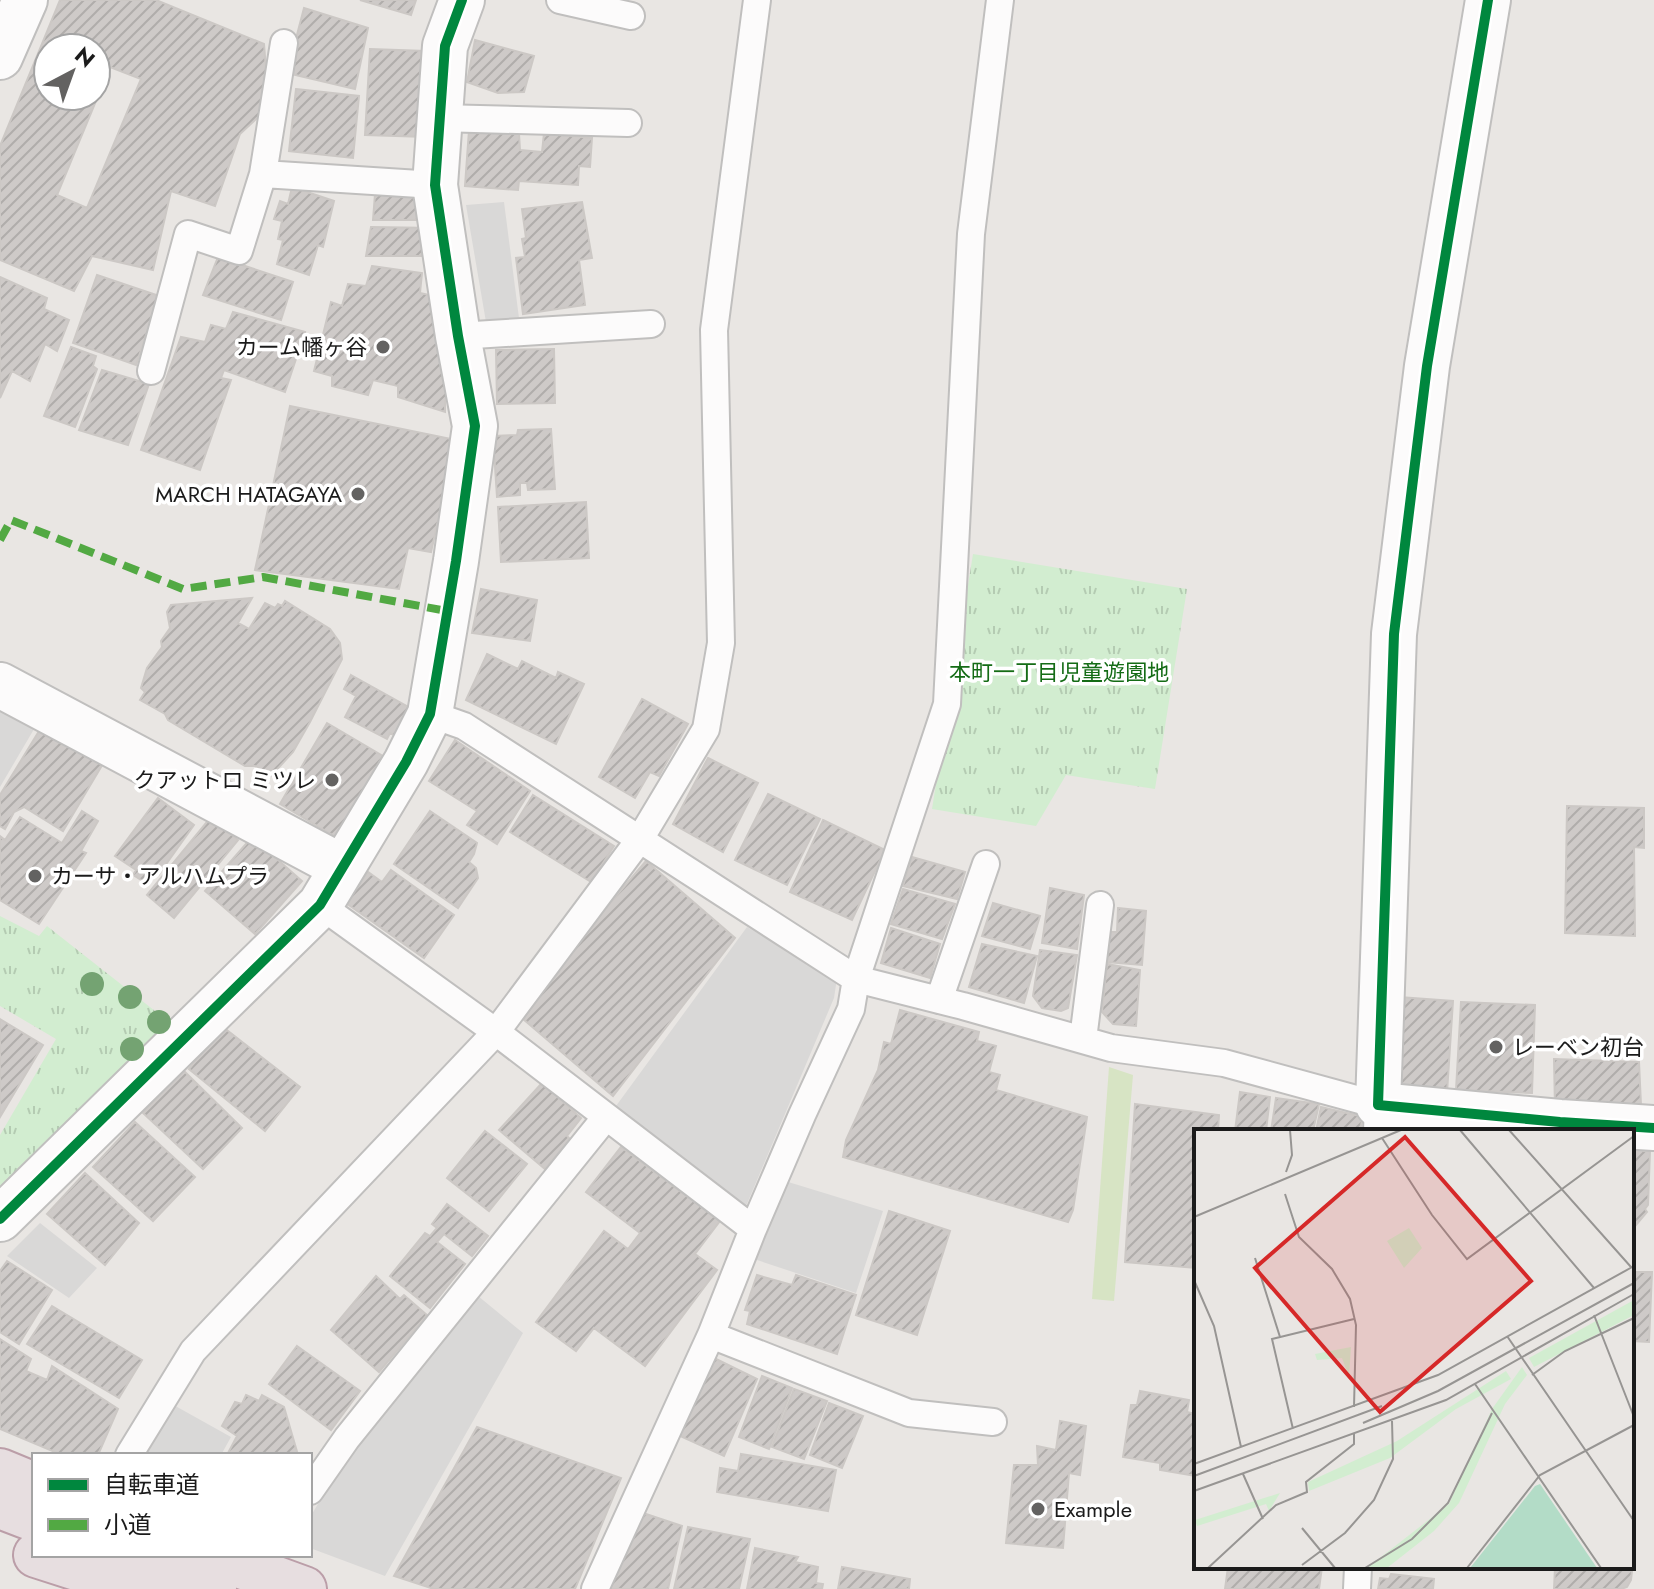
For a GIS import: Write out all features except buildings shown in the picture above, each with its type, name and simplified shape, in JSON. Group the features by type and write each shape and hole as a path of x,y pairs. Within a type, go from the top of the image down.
{"highway":[{"path":"0,1471 32,1484"},
{"path":"0,1506 32,1518"},
{"path":"0,1542 32,1554"},
{"path":"41,1557 142,1589"},
{"path":"131,1557 214,1589"},
{"path":"219,1557 284,1574"}],"street":[{"path":"0,57 25,0"},
{"path":"0,1219 320,905 406,762 430,714 475,426 435,185 445,46 462,0"},
{"path":"1488,0 1427,366 1394,634 1377,1118 1560,1122 1654,1128"},
{"path":"0,685 342,867"}],"lane":[{"path":"560,0 631,16"},
{"path":"130,1453 193,1351 496,1032 640,839 706,729 721,643 714,330 757,0"},
{"path":"595,1589 711,1335 753,1229 851,1009 856,979 947,704 971,234 1000,0"},
{"path":"151,371 188,234 239,251 263,174 284,43"},
{"path":"439,118 628,123"},
{"path":"263,174 435,185"},
{"path":"458,336 651,324"},
{"path":"430,714 464,726 856,979 1111,1048 1224,1063 1377,1118"},
{"path":"939,1000 986,864"},
{"path":"320,905 496,1032 753,1229"},
{"path":"1083,1039 1100,905"},
{"path":"312,1488 347,1438 606,1117"},
{"path":"711,1335 909,1413 993,1422"},
{"path":"1357,1589 1358,1569"}],"green space":[{"name":"本町一丁目児童遊園地","path":"973,554 1187,589 1155,789 1066,775 1036,826 932,809"},
{"path":"0,916 39,936 47,926 169,1022 0,1194 0,1135 56,1039 0,1006"},
{"path":"1109,1067 1133,1075 1114,1301 1092,1299"}],"shaded area":[{"path":"504,202 519,318 486,322 466,205"},
{"path":"0,704 37,724 0,787"},
{"path":"747,927 837,978 834,998 746,1206 616,1106"},
{"path":"785,1181 883,1211 856,1293 754,1259"},
{"path":"40,1223 97,1268 69,1298 7,1256"},
{"path":"478,1296 523,1333 385,1576 312,1549 312,1514 348,1453"},
{"path":"170,1403 231,1437 222,1453 143,1453"}],"marked path":[{"path":"0,540 11,520 183,589 263,577 447,611"}],"cycle path":[{"path":"0,1219 320,905 406,762 430,714 475,426 435,185 445,46 462,0"},
{"path":"1488,0 1427,366 1394,634 1378,1105 1654,1128"}],"place":[{"name":"カーム幡ヶ谷","path":"383,347"},
{"name":"MARCH HATAGAYA","path":"358,494"},
{"name":"クアットロ ミツレ","path":"332,780"},
{"name":"カーサ・アルハムプラ","path":"35,876"},
{"name":"レーベン初台","path":"1496,1047"},
{"name":"Example","path":"1038,1509"}]}
